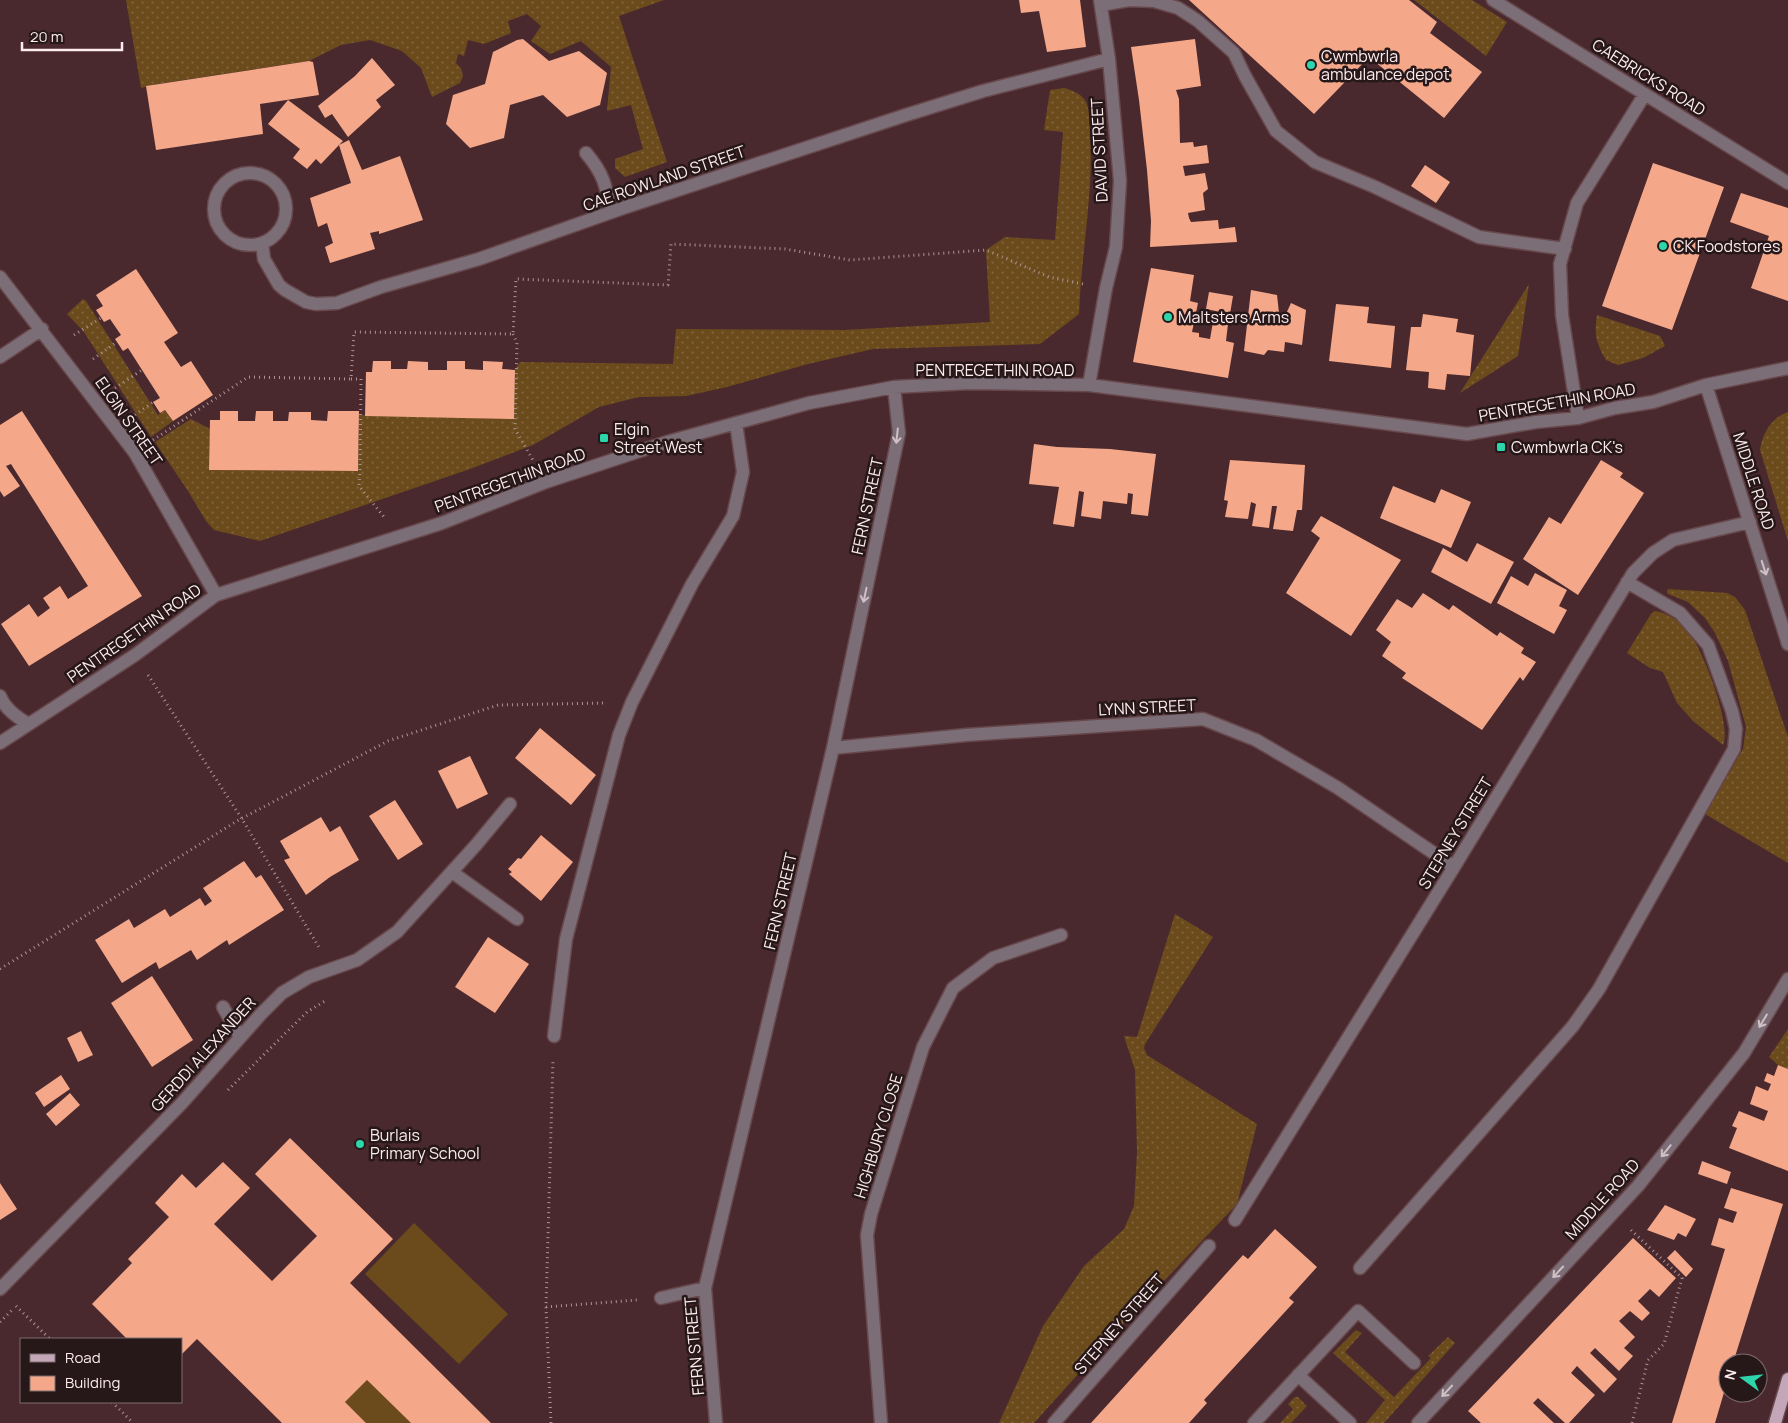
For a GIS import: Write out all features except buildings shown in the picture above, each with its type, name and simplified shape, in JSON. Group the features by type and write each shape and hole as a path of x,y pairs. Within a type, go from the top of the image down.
{"main road":[{"path":"1775,1423 1788,1379"}],"street":[{"name":"CAEBRICKS ROAD","path":"1493,0 1788,183"},
{"path":"1100,2 1154,1 1178,8 1198,21 1234,53 1276,131 1315,162 1375,187 1479,237 1564,249"},
{"name":"DAVID STREET","path":"1089,385 1106,288 1116,248 1120,181 1109,59 1100,2"},
{"name":"CAE ROWLAND STREET","path":"262,243 264,259 279,285 306,302 337,303 381,287 479,259 611,212 982,91 1109,59"},
{"path":"1578,418 1562,315 1560,264 1577,203 1645,94"},
{"path":"586,153 596,165 605,183 611,212"},
{"path":"248,173 266,177 274,182 285,201 285,217 279,230 262,243 246,245 235,243 224,235 213,213 214,204 221,188 230,179 239,175 248,173"},
{"name":"ELGIN STREET","path":"0,277 42,329 135,453 216,595"},
{"path":"0,357 42,329"},
{"name":"PENTREGETHIN ROAD","path":"0,743 135,655 216,595 442,523 546,482 667,442 808,403 894,387 970,383 1089,385 1467,434 1536,422 1578,418 1614,408 1653,402 1706,385 1788,368"},
{"name":"MIDDLE ROAD","path":"1706,385 1788,644"},
{"name":"FERN STREET","path":"716,1423 705,1288 832,748 899,433 894,387"},
{"path":"554,1036 566,938 619,735 632,702 692,584 733,516 743,472 736,423"},
{"name":"STEPNEY STREET","path":"1234,1220 1454,867 1633,573 1653,553 1673,540 1750,522"},
{"path":"1360,1268 1573,1026 1599,989 1734,749 1736,729 1732,711 1708,645 1680,613 1627,582"},
{"path":"0,696 2,702 14,715 28,724"},
{"name":"LYNN STREET","path":"832,748 966,735 1203,720 1256,740 1338,788 1454,867"},
{"name":"GERDDI ALEXANDER","path":"0,1288 182,1103 282,993 309,977 357,960 397,932 452,872 510,804"},
{"path":"452,872 517,920"},
{"name":"HIGHBURY CLOSE","path":"881,1423 867,1235 871,1214 923,1047 952,988 993,958 1061,935"},
{"name":"MIDDLE ROAD","path":"1418,1423 1638,1186 1744,1053 1788,979"},
{"path":"223,1007 240,1037"},
{"name":"STEPNEY STREET","path":"1054,1423 1209,1246"},
{"path":"661,1298 705,1288"},
{"path":"1254,1423 1358,1311 1414,1363"},
{"path":"1298,1375 1350,1423"}],"path":[{"path":"546,482 515,429 517,343 513,334 516,279 668,285 671,244 784,249 850,260 986,250 1049,277 1106,288"},
{"path":"55,348 101,318"},
{"path":"351,379 354,332 513,334"},
{"path":"74,372 117,342"},
{"path":"95,401 142,370"},
{"path":"135,453 248,377 361,379 359,486 400,536"},
{"path":"135,655 242,818 332,969"},
{"path":"0,969 242,818 388,741 498,705 632,702"},
{"path":"550,1423 546,1307 554,1036"},
{"path":"1613,1213 1682,1278 1664,1344 1648,1360 1632,1423"},
{"path":"546,1307 661,1298"},
{"path":"11,1300 49,1338"},
{"path":"113,1403 134,1423"}],"shaded area":[{"path":"126,0 664,0 619,16 667,162 625,177 615,168 615,159 643,149 631,105 607,111 611,67 581,41 550,54 531,41 541,26 527,14 508,21 511,33 484,44 468,40 464,56 458,54 456,63 461,68 463,76 460,83 432,97 421,68 402,51 370,40 341,45 309,61 141,88"},
{"path":"1414,0 1472,0 1507,22 1486,56"},
{"path":"1064,88 1084,99 1089,117 1091,156 1089,201 1079,314 1040,344 873,349 686,396 639,397 599,407 533,445 470,469 260,541 214,530 206,521 155,442 191,419 210,429 209,470 358,471 359,415 513,419 515,370 520,362 673,364 676,329 844,330 990,322 986,250 1005,237 1055,240 1063,132 1044,130 1050,90"},
{"path":"1529,284 1518,356 1460,393"},
{"path":"83,299 158,415 165,410 173,421 151,437 84,332 67,314"},
{"path":"1597,315 1660,336 1665,346 1643,358 1618,365 1606,360 1597,339"},
{"path":"1788,412 1788,541 1760,450 1763,438 1769,427 1782,414"},
{"path":"1668,589 1727,593 1735,597 1745,610 1788,737 1788,863 1705,814 1743,749 1746,727 1728,661 1715,633 1705,618 1688,602 1668,594"},
{"path":"1655,611 1670,616 1679,622 1687,629 1696,642 1709,671 1720,705 1725,735 1723,745 1693,721 1677,703 1663,672 1650,668 1627,653 1651,614"},
{"path":"1175,914 1213,937 1144,1048 1147,1055 1257,1124 1237,1204 1125,1322 1034,1423 999,1423 1043,1326 1084,1266 1124,1229 1134,1206 1137,1152 1135,1070 1124,1036 1137,1037"},
{"path":"1788,1029 1788,1069 1778,1065 1769,1057"},
{"path":"414,1223 508,1314 459,1364 365,1274"},
{"path":"1356,1330 1362,1333 1345,1352 1394,1397 1431,1358 1428,1356 1448,1337 1455,1343 1384,1423 1366,1423 1385,1400 1333,1353"},
{"path":"367,1380 411,1423 366,1423 345,1402"},
{"path":"1295,1397 1298,1397 1307,1406 1291,1423 1280,1423 1293,1409 1288,1404"}],"place":[{"name":"Cwmbwrla ambulance depot","path":"1311,65"},
{"name":"CK Foodstores","path":"1663,246"},
{"name":"Maltsters Arms","path":"1168,317"},
{"name":"Elgin Street West","path":"604,438"},
{"name":"Cwmbwrla CK's","path":"1501,447"},
{"name":"Burlais Primary School","path":"360,1144"}]}
